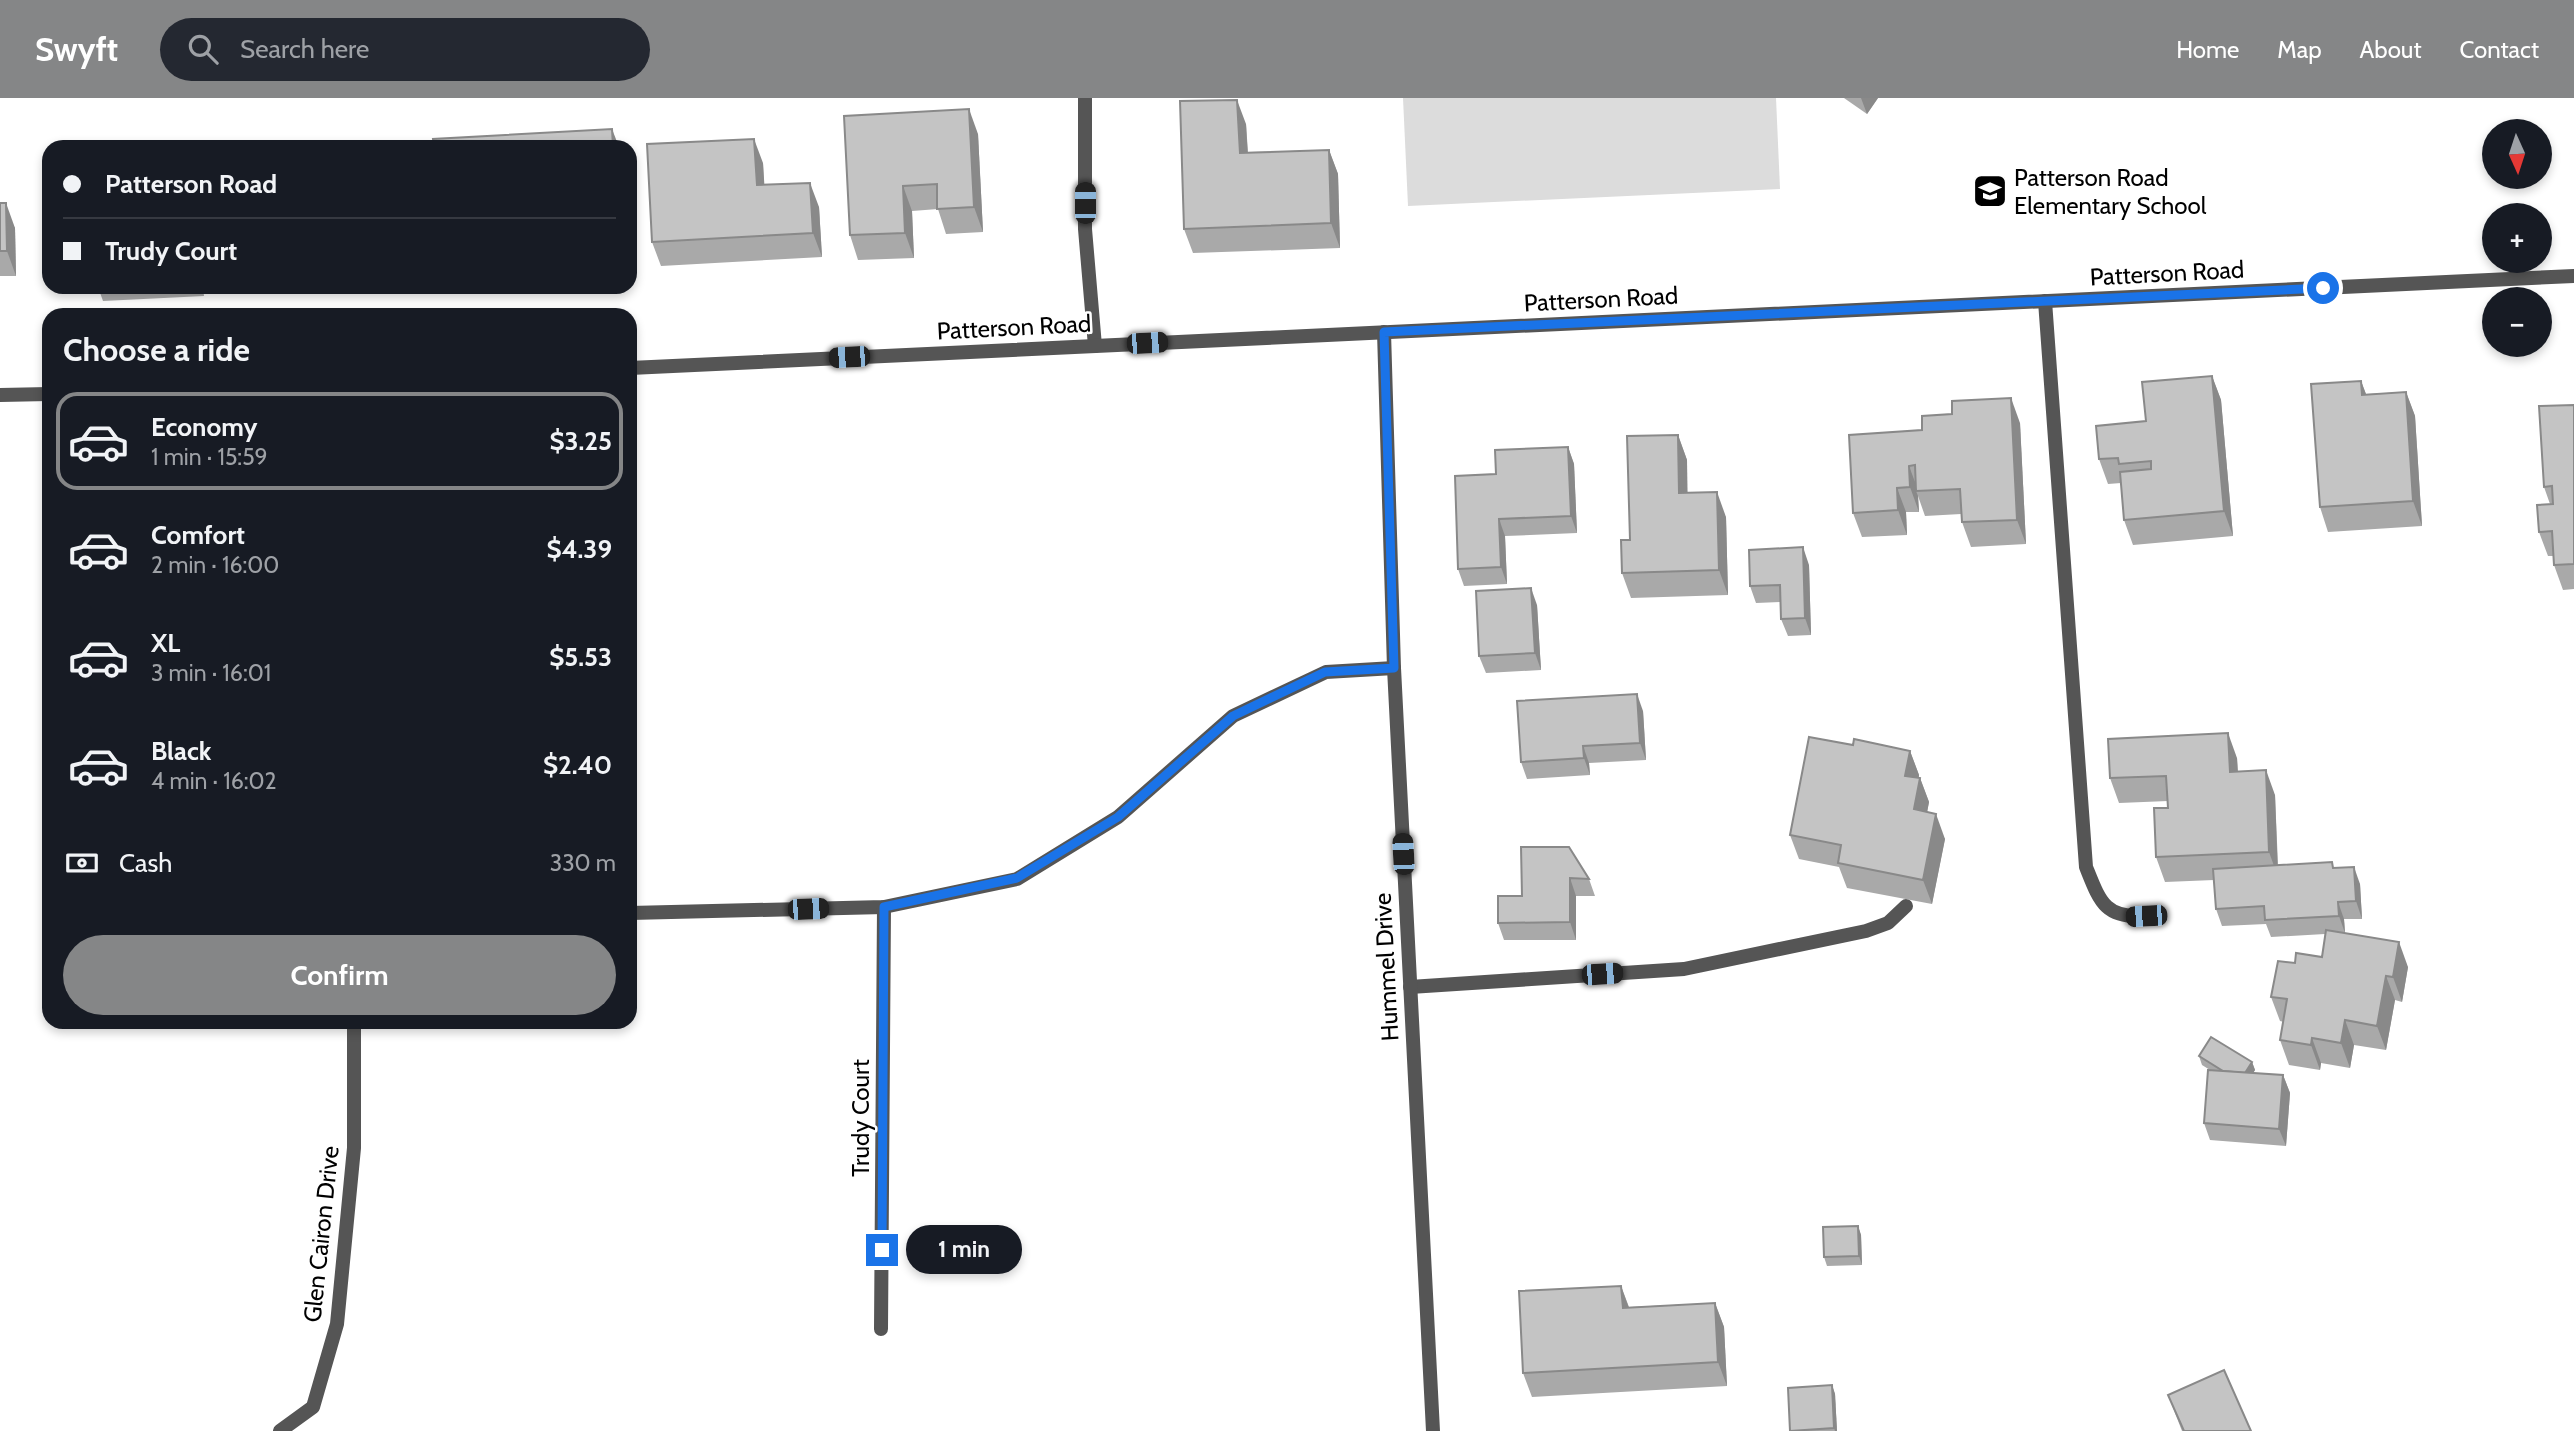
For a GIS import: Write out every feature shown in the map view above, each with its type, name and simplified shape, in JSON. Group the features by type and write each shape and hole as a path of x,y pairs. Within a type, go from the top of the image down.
{"street":[{"path":"1085,98 1085,229 1095,346"},
{"name":"Patterson Road","path":"637,368 2574,276"},
{"path":"2045,301 2086,867 2094,888 2112,911 2128,917 2146,916"},
{"name":"Hummel Drive","path":"1384,332 1394,668 1433,1431"},
{"path":"0,395 42,394"},
{"path":"637,913 884,907 1017,878 1118,817 1233,716 1325,672 1394,668"},
{"path":"1410,987 1684,969 1866,931 1888,923 1906,906"},
{"name":"Trudy Court","path":"881,1329 884,907"},
{"name":"Glen Cairon Drive","path":"280,1431 313,1407 337,1324 354,1148 354,1029"}],"shaded area":[{"path":"1403,98 1776,98 1780,189 1408,206"}],"building":[{"path":"1237,100 1240,153 1329,150 1331,223 1184,229 1180,101"},
{"path":"969,109 974,207 937,209 937,184 903,186 905,233 850,235 844,116"},
{"path":"612,129 613,140 433,140"},
{"path":"754,139 757,185 810,183 813,233 652,242 647,144"},
{"path":"0,203 6,203 7,251 0,251"},
{"path":"2212,376 2224,511 2124,520 2120,472 2151,469 2151,461 2119,464 2118,458 2099,459 2096,426 2146,421 2142,382"},
{"path":"2361,381 2362,395 2406,392 2413,501 2320,507 2311,384"},
{"path":"2011,398 2017,520 1962,522 1960,489 1916,491 1915,465 1909,466 1910,487 1897,488 1898,510 1853,513 1849,435 1922,430 1922,416 1952,414 1952,401"},
{"path":"2574,405 2574,564 2554,565 2552,531 2539,532 2537,505 2553,504 2552,486 2544,487 2539,406"},
{"path":"1678,435 1679,493 1717,492 1719,570 1622,573 1621,540 1630,540 1627,436"},
{"path":"1568,447 1571,516 1499,519 1501,567 1458,569 1455,476 1496,474 1495,450"},
{"path":"1803,547 1805,618 1781,619 1780,585 1750,586 1749,550"},
{"path":"1531,588 1535,653 1479,656 1476,591"},
{"path":"1637,694 1640,743 1583,746 1584,758 1521,762 1517,701"},
{"path":"2228,733 2230,772 2266,770 2269,852 2156,857 2154,808 2168,808 2166,776 2110,778 2108,739"},
{"path":"1809,737 1853,745 1854,739 1910,751 1905,776 1920,778 1914,809 1936,814 1923,880 1838,863 1841,845 1790,835"},
{"path":"1521,847 1569,847 1589,879 1570,878 1570,922 1498,923 1498,896 1522,896"},
{"path":"2332,862 2333,868 2354,867 2356,901 2338,902 2339,916 2265,920 2264,906 2216,909 2213,869"},
{"path":"2326,930 2399,942 2393,977 2386,976 2377,1026 2345,1020 2341,1043 2312,1038 2311,1045 2280,1040 2287,999 2271,997 2278,961 2295,963 2296,953 2322,957"},
{"path":"2211,1037 2252,1062 2245,1073 2223,1071 2199,1056"},
{"path":"2208,1070 2283,1075 2279,1129 2204,1123"},
{"path":"1858,1226 1859,1256 1824,1257 1823,1227"},
{"path":"1621,1286 1623,1308 1715,1303 1718,1362 1523,1373 1519,1291"},
{"path":"2224,1370 2251,1431 2184,1431 2168,1395"},
{"path":"1832,1385 1834,1428 1790,1431 1788,1388"}],"place":[{"name":"Patterson Road Elementary School","path":"1990,191"}],"route":[{"path":"882,1250 884,907 1017,878 1118,817 1233,716 1325,672 1394,668 1384,332 2323,288"}]}
